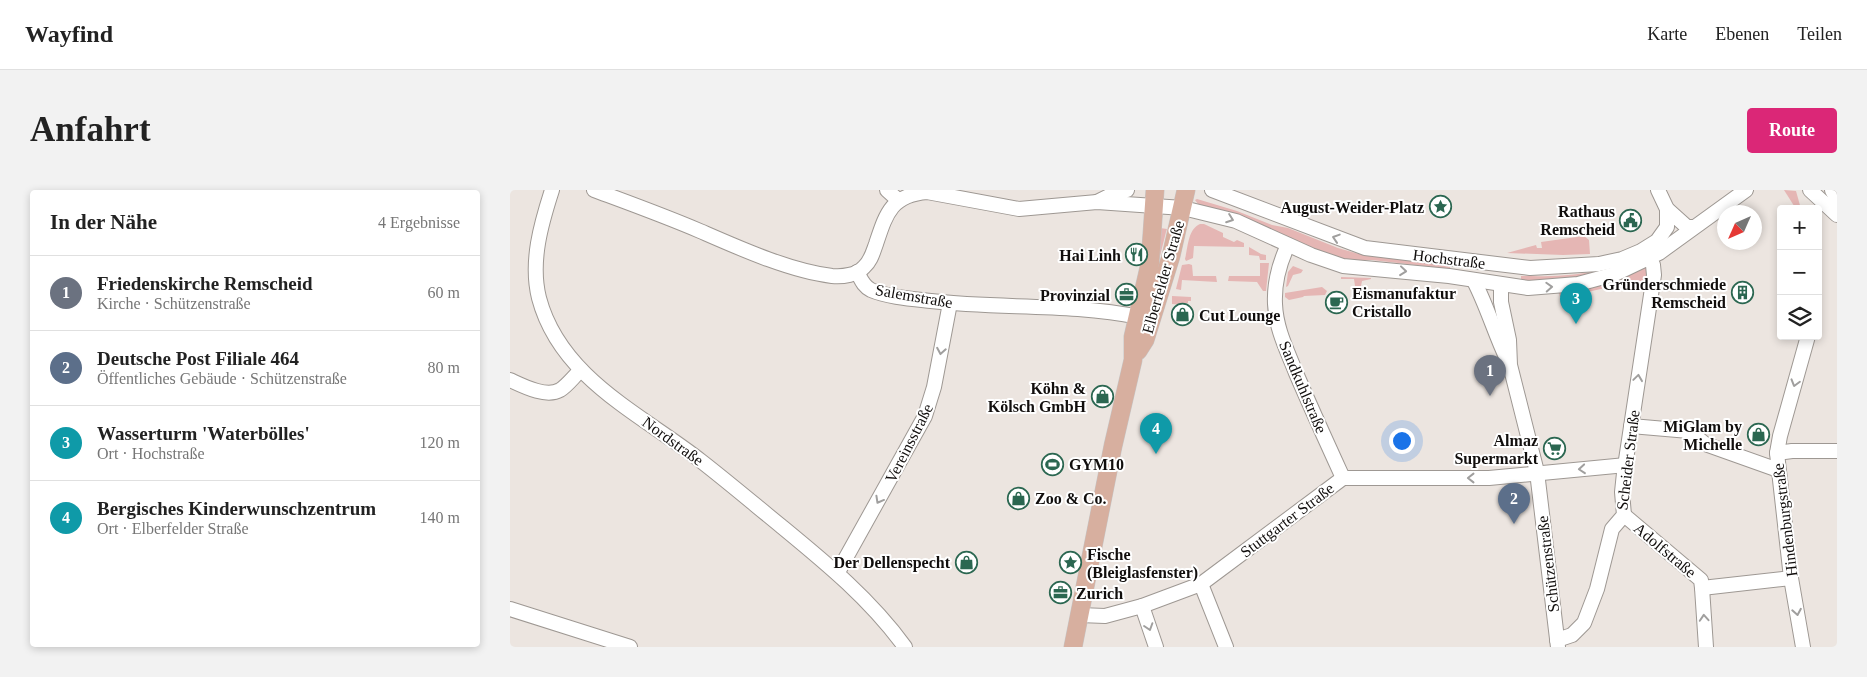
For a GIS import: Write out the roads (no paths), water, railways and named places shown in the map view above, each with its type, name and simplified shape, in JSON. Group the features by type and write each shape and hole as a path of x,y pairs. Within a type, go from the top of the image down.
{"main road":[{"name":"Elberfelder Straße","path":"1133,360 1145,340 1171,256 1186,190"},
{"name":"Elberfelder Straße","path":"1073,647 1113,446 1133,360 1133,337 1150,263 1154,197"}],"street":[{"name":"Nordstraße","path":"552,190 536,254 536,282 539,298 558,340 581,370 605,393 700,460 838,572 872,607 905,647"},
{"name":"Salemstraße","path":"594,190 765,257 800,268 835,276 857,272 865,286 872,290 910,298 950,303 1109,312 1139,317"},
{"path":"887,190 898,200"},
{"path":"857,272 865,267 872,256 885,217 891,206 898,200 916,193 927,192 1019,209 1097,202 1127,190"},
{"name":"Hochstraße","path":"1212,190 1256,205 1327,235 1365,248 1530,268 1599,264 1622,259 1641,251 1657,241 1667,227 1667,209"},
{"path":"1658,190 1667,209 1686,227 1693,227"},
{"path":"1832,190 1837,200"},
{"name":"Hochstraße","path":"1097,202 1115,204 1154,197 1183,208 1236,221 1332,263 1355,269 1372,268 1528,288 1578,284 1615,274 1673,244 1693,227 1746,191"},
{"path":"1818,195 1837,215"},
{"name":"Sandkuhlstraße","path":"1288,245 1279,264 1275,294 1279,332 1343,478"},
{"name":"Scheider Straße","path":"1557,643 1568,637 1584,623 1597,589 1612,529 1624,515 1622,492 1654,275 1653,265 1649,258"},
{"path":"1474,280 1486,264 1501,285"},
{"name":"Schützenstraße","path":"1474,280 1497,339 1510,364"},
{"name":"Schützenstraße","path":"1501,285 1501,302 1509,340 1510,364 1537,472 1557,643"},
{"name":"Vereinsstraße","path":"838,572 925,416 934,387 950,303"},
{"name":"Hindenburgstraße","path":"1803,647 1791,578 1777,453 1807,340"},
{"path":"510,380 540,392 553,392 560,390 581,370"},
{"path":"1631,426 1689,431 1705,444 1778,470"},
{"path":"1777,453 1837,451"},
{"name":"Stuttgarter Straße","path":"1080,615 1105,616 1142,606 1201,584 1343,478 1489,478 1626,465"},
{"name":"Adolfstraße","path":"1624,515 1701,580 1702,588 1791,578"},
{"path":"1201,584 1226,647"},
{"path":"1702,588 1706,647"},
{"path":"1142,606 1156,647"},
{"path":"510,609 613,644 630,647"}],"place":[{"name":"August-Weider-Platz","path":"1440,207"},
{"name":"Rathaus Remscheid","path":"1631,220"},
{"name":"Hai Linh","path":"1137,255"},
{"name":"Gründerschmiede Remscheid","path":"1742,293"},
{"name":"Provinzial","path":"1126,295"},
{"name":"Eismanufaktur Cristallo","path":"1336,302"},
{"name":"Cut Lounge","path":"1183,315"},
{"name":"Wasserturm 'Waterbölles'","path":"1576,324"},
{"name":"Friedenskirche Remscheid","path":"1490,396"},
{"name":"Köhn & Kölsch GmbH","path":"1102,397"},
{"name":"MiGlam by Michelle","path":"1758,435"},
{"name":"Almaz Supermarkt","path":"1554,449"},
{"name":"Bergisches Kinderwunschzentrum","path":"1156,454"},
{"name":"GYM10","path":"1053,464"},
{"name":"Zoo & Co.","path":"1019,498"},
{"name":"Deutsche Post Filiale 464","path":"1514,524"},
{"name":"Der Dellenspecht","path":"966,562"},
{"name":"Fische (Bleiglasfenster)","path":"1071,563"},
{"name":"Zurich","path":"1060,593"}]}
